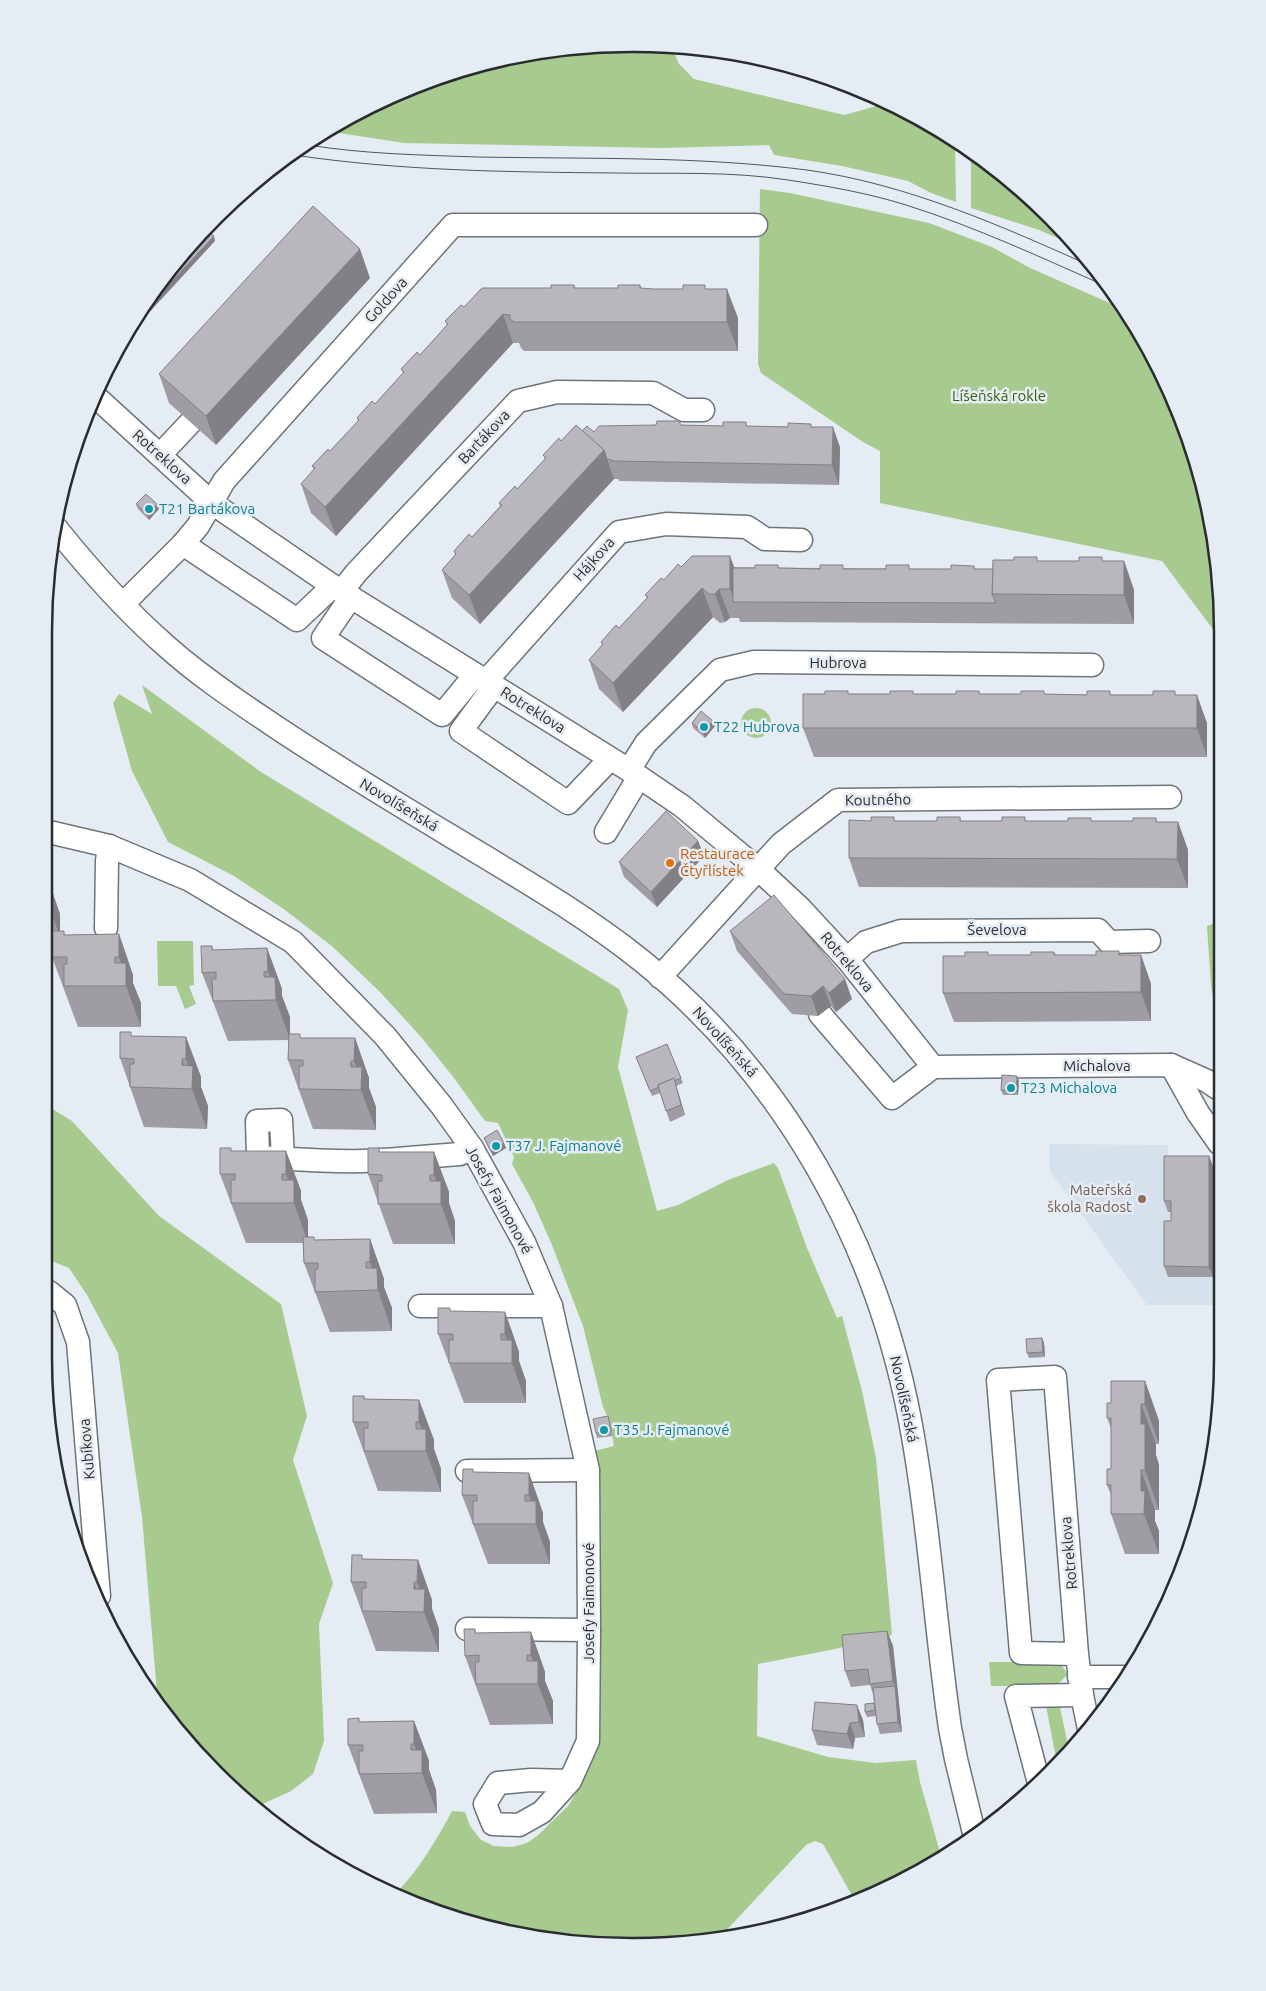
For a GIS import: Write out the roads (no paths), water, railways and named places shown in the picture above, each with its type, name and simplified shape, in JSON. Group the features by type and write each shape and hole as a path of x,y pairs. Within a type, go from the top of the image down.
{"street":[{"name":"Goldova","path":"123,604 183,544 212,503 224,481 453,225 756,225"},
{"name":"Bartákova","path":"342,592 356,573 518,401 557,392 653,393 684,410 703,410"},
{"name":"Rotreklova","path":"101,402 212,503 342,592 485,680 682,806 758,869 793,915 847,959 933,1067"},
{"path":"160,455 191,422"},
{"name":"Hájkova","path":"485,680 619,532 666,524 747,528 765,539 801,540"},
{"name":"Novolíšeňská","path":"61,534 123,604 166,646 232,697 316,753 600,929 660,976 726,1040 765,1086 810,1155 830,1190 852,1238 894,1351 910,1421 950,1728 973,1828"},
{"path":"183,544 297,620 342,592"},
{"path":"342,592 323,638 442,715 485,680"},
{"name":"Hubrova","path":"626,769 646,743 720,670 754,662 1092,665"},
{"path":"485,680 461,731 568,803 626,769"},
{"path":"606,832 626,769"},
{"name":"Koutného","path":"660,976 780,844 838,800 1170,797"},
{"name":"Josefy Faimonové","path":"52,833 109,846 190,880 293,942 386,1036 441,1105 472,1148 524,1242 551,1306 588,1470 588,1741 570,1781"},
{"path":"106,928 109,846"},
{"name":"Ševelova","path":"847,959 866,942 901,931 1098,930 1109,942 1150,941"},
{"path":"820,1014 892,1098 933,1067"},
{"path":"1170,1065 1214,1086"},
{"path":"1170,1065 1214,1137"},
{"name":"Michalova","path":"933,1067 1170,1065"},
{"path":"283,1159 363,1161 460,1154 472,1148"},
{"name":"Kubíkova","path":"57,1299 78,1342 98,1582"},
{"path":"420,1306 551,1306"},
{"name":"Rotreklova","path":"1077,1654 1020,1654 998,1380 1055,1377 1077,1654 1087,1719"},
{"path":"467,1471 588,1470"},
{"path":"467,1629 589,1630"},
{"path":"1037,1774 1016,1696 1118,1678"}],"tram line":[{"path":"317,146 413,155 684,160 807,170 881,185 953,208 1078,260"},
{"path":"302,156 455,170 724,174 803,182 847,190 906,205 1008,243 1095,281"}],"place":[{"name":"T21 Bartákova","path":"149,509"},
{"name":"T22 Hubrova","path":"704,727"},
{"name":"Restaurace Čtyřlístek","path":"670,863"},
{"name":"T23 Michalova","path":"1011,1088"},
{"name":"T37 J. Fajmanové","path":"496,1146"},
{"name":"Mateřská škola Radost","path":"1142,1199"},
{"name":"T35 J. Fajmanové","path":"604,1430"}],"park label":[{"name":"Líšeňská rokle","path":"999,396"}]}
